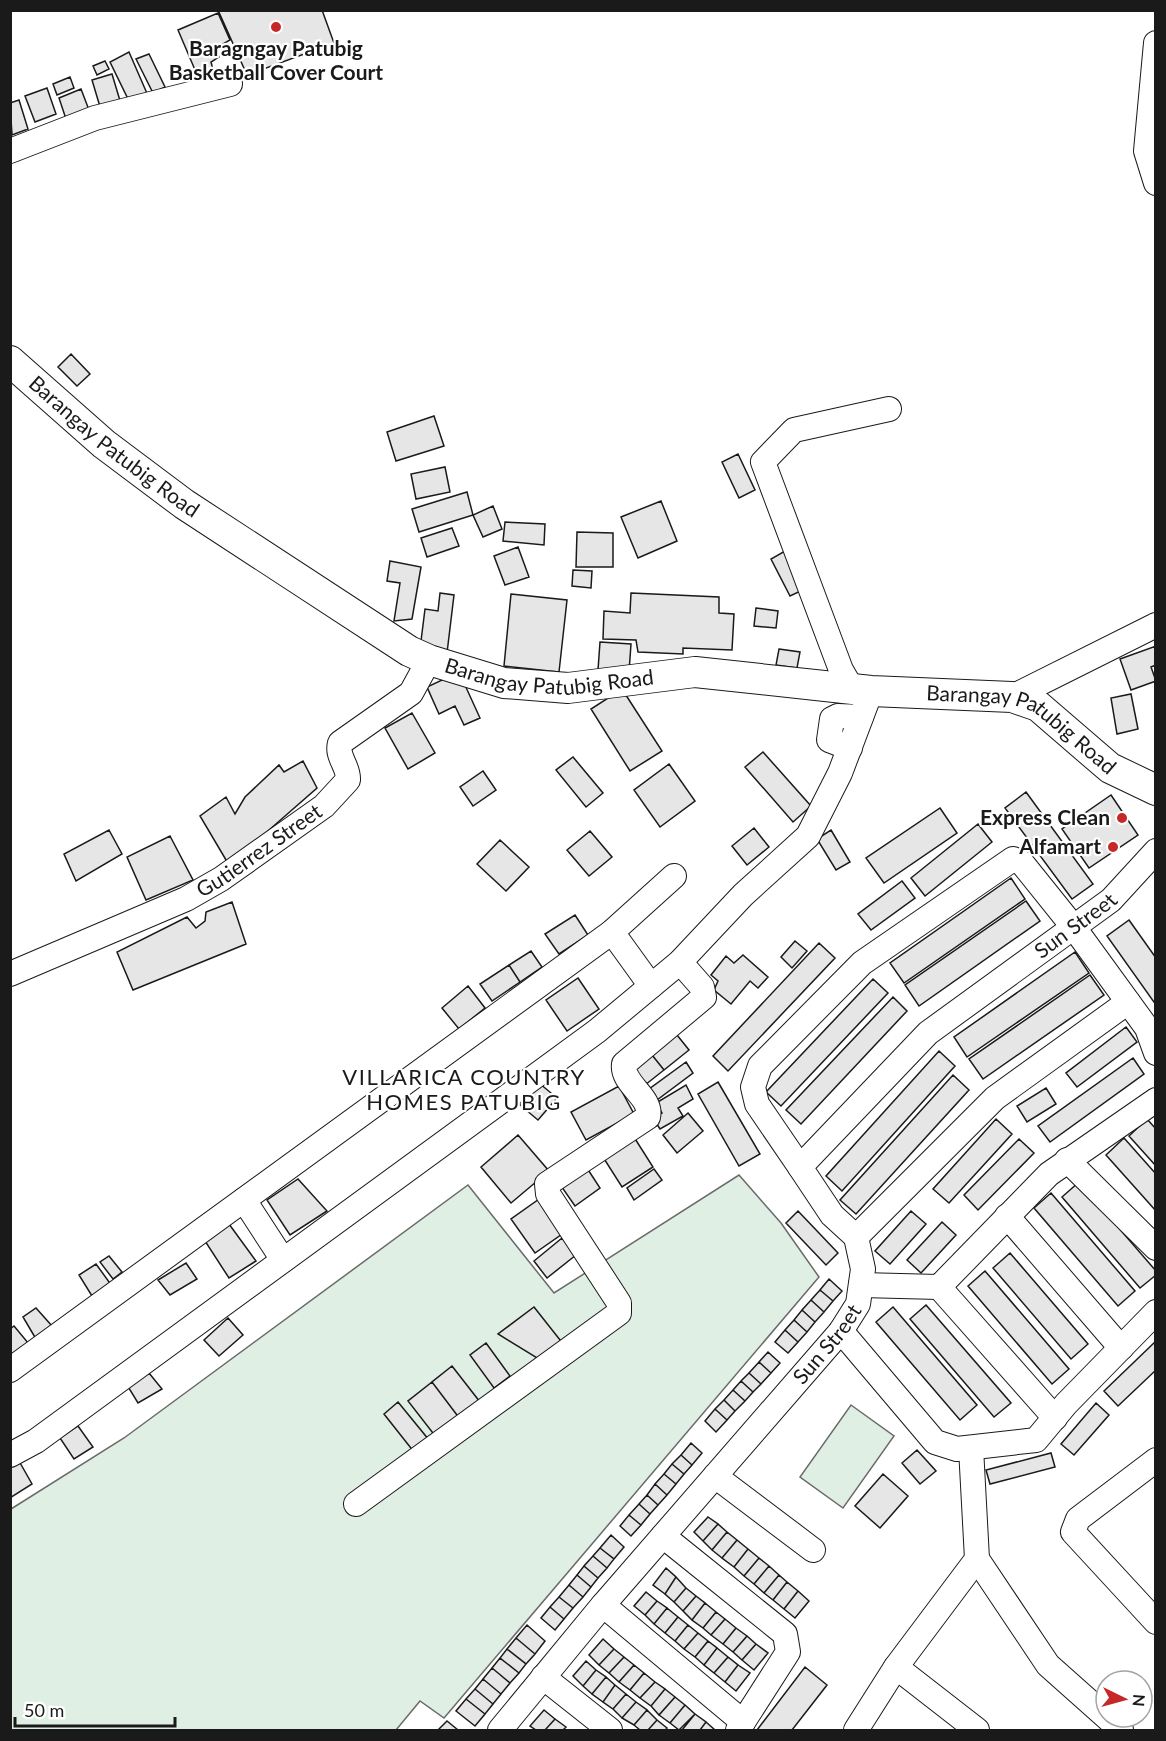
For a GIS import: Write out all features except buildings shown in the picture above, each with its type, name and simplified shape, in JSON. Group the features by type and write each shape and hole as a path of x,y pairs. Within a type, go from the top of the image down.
{"main road":[{"name":"Barangay Patubig Road","path":"10,361 104,444 184,504 409,651 429,660 504,683 568,688 694,672 861,699 1012,697 1038,706 1110,768 1155,790"}],"street":[{"path":"1155,43 1146,151 1155,183"},
{"path":"10,150 95,118 230,84"},
{"path":"10,1455 36,1441 597,1031 680,962 743,895 808,836 850,748 861,699 842,670 763,462 794,430 889,409"},
{"path":"1012,697 1155,625"},
{"name":"Gutierrez Street","path":"10,974 186,899 221,879 324,806 348,780 347,769 338,749 340,743 411,693 429,660"},
{"name":"Sun Street","path":"801,1167 928,1034 1075,929 1111,900 1155,851"},
{"path":"1128,1002 995,1098 855,1237 832,1215 757,1104 753,1087 760,1066 862,963 1013,859 1022,863 1075,929 1147,1028 1155,1053"},
{"path":"10,1370 612,932 674,876"},
{"path":"612,932 651,986"},
{"path":"356,1504 619,1313 619,1303 548,1194 547,1184 648,1117 648,1107 625,1073 624,1064 704,997 702,987 680,962"},
{"path":"939,1287 1048,1174 1155,1100"},
{"path":"1067,1160 1155,1248"},
{"path":"244,1200 283,1260"},
{"path":"1007,1216 1121,1348"},
{"name":"Sun Street","path":"500,1731 603,1605 841,1331 858,1304 861,1285 863,1269 855,1237"},
{"path":"861,1285 939,1287 1055,1418"},
{"path":"841,1331 935,1442 957,1449 1036,1440 1155,1312"},
{"path":"970,1448 977,1559 1048,1665 1120,1731"},
{"path":"1155,1460 1078,1519 1073,1533 1155,1622"},
{"path":"715,1476 813,1550"},
{"path":"603,1605 740,1726 788,1652 785,1634 663,1536"},
{"path":"856,1731 896,1667 977,1559"},
{"path":"896,1667 977,1731"},
{"path":"543,1677 610,1731"}],"green space":[{"path":"739,1175 781,1223 819,1277 444,1718 420,1701 396,1730 11,1730 11,1509 124,1438 468,1185 554,1293"},
{"path":"851,1405 894,1436 843,1508 800,1477"}],"place":[{"name":"Baragngay Patubig Basketball Cover Court","path":"276,27"},
{"name":"Express Clean","path":"1122,818"},
{"name":"Alfamart","path":"1113,847"}],"district":[{"name":"VILLARICA COUNTRY HOMES PATUBIG","path":"464,1090"}]}
